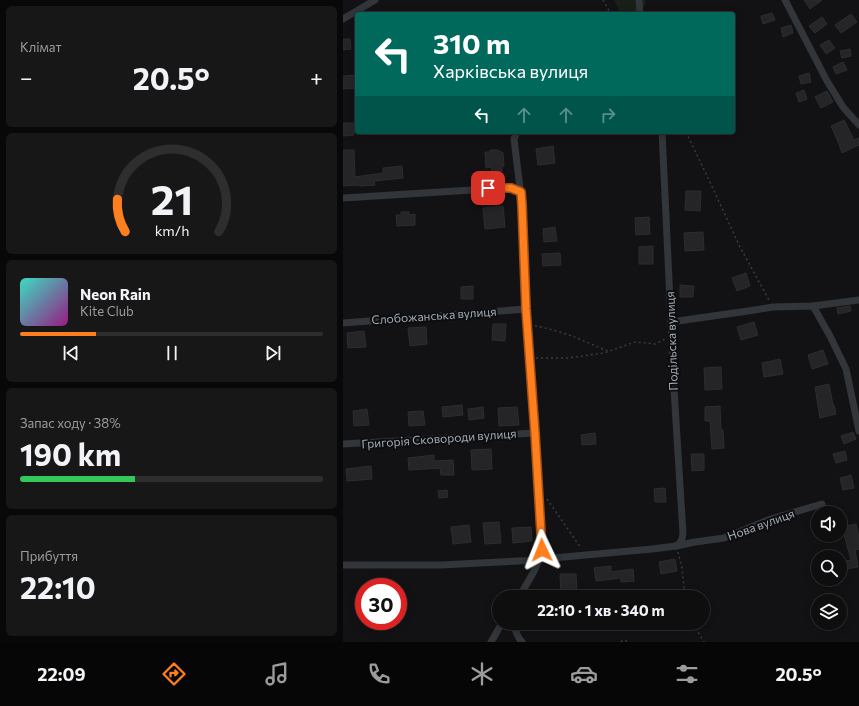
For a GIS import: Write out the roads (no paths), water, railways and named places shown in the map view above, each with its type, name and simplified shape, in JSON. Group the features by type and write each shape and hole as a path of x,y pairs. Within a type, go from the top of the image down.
{"street":[{"path":"343,19 375,0"},
{"path":"639,0 640,12"},
{"path":"785,0 827,81 843,107 859,125"},
{"path":"516,134 514,140 522,205 526,309 542,550 540,560 523,590"},
{"name":"Подільска вулиця","path":"662,134 673,389 683,534 680,544 676,546"},
{"path":"343,198 505,188 511,188 521,192"},
{"path":"671,322 773,306 813,306 859,300"},
{"path":"813,306 846,369 859,431"},
{"name":"Слобожанська вулиця","path":"343,323 526,309"},
{"name":"Григорія Сковороди вулиця","path":"343,444 535,433"},
{"name":"Нова вулиця","path":"343,565 441,565 540,560 676,546 724,538 771,519 822,504"},
{"path":"491,642 498,630"},
{"path":"515,630 522,642"}]}
